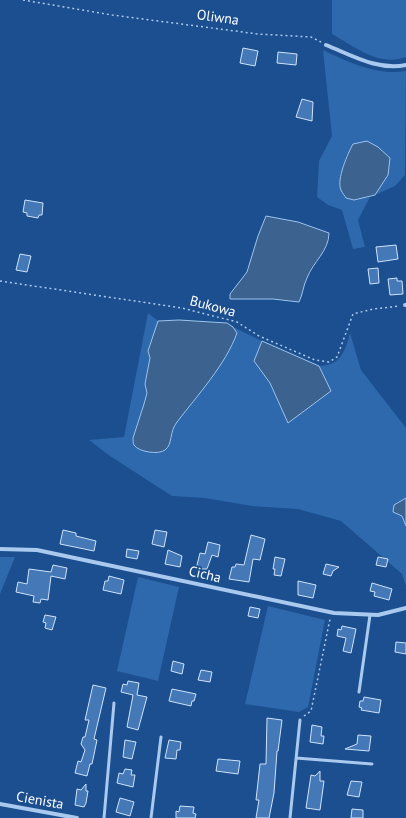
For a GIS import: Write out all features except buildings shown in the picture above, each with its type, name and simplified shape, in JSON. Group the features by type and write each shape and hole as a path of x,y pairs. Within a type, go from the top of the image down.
{"street":[{"path":"326,45 376,64 392,67 406,65"},
{"name":"Cicha","path":"0,549 45,551 331,612 378,615 406,608"},
{"name":"Cienista","path":"0,804 77,818"}],"lane":[{"path":"359,692 370,615"},
{"path":"104,818 114,703"},
{"path":"290,818 300,720"},
{"path":"151,818 161,737"},
{"path":"296,758 372,764"}],"path":[{"name":"Oliwna","path":"23,0 112,15 258,34 311,37 326,45"},
{"name":"Bukowa","path":"0,281 189,310 237,322 259,336 315,360 329,362 338,357 353,314 373,309 406,305"},
{"path":"300,720 311,711 331,612"}],"shaded area":[{"path":"332,0 406,0 406,57 396,59 377,58 358,50 332,34"},
{"path":"323,50 363,67 374,70 385,72 406,71 405,175 395,186 375,195 388,175 347,154 340,177 365,198 370,197 358,220 365,247 353,249 342,210 328,205 317,197 319,161 332,136"},
{"path":"367,141 378,147 390,158 388,175 375,195 354,200 346,198 341,191 340,186 341,173 353,144"},
{"path":"266,216 298,222 329,233 324,251 310,272 299,302 273,299 230,299 230,294 247,272"},
{"path":"148,313 158,321 148,351 150,358 145,383 147,393 133,439 171,441 171,429 209,380 233,343 237,333 233,327 262,341 255,361 270,383 288,423 331,391 319,366 332,364 337,361 344,352 350,333 361,370 406,428 406,498 394,505 402,516 406,526 406,586 402,574 341,521 298,509 252,506 205,498 172,496 110,456 89,440 124,437"},
{"path":"179,320 227,323 233,327 237,333 232,345 218,368 177,422 169,444 165,450 162,452 144,451 134,445 133,438 147,393 145,384 150,358 148,351 158,321"},
{"path":"262,341 319,366 331,391 288,423 270,383 254,361"},
{"path":"406,498 406,526 402,516 393,512 394,505"},
{"path":"0,557 15,557 0,594"},
{"path":"138,577 179,587 158,681 117,671"},
{"path":"268,606 325,620 308,707 299,712 245,704"}]}
